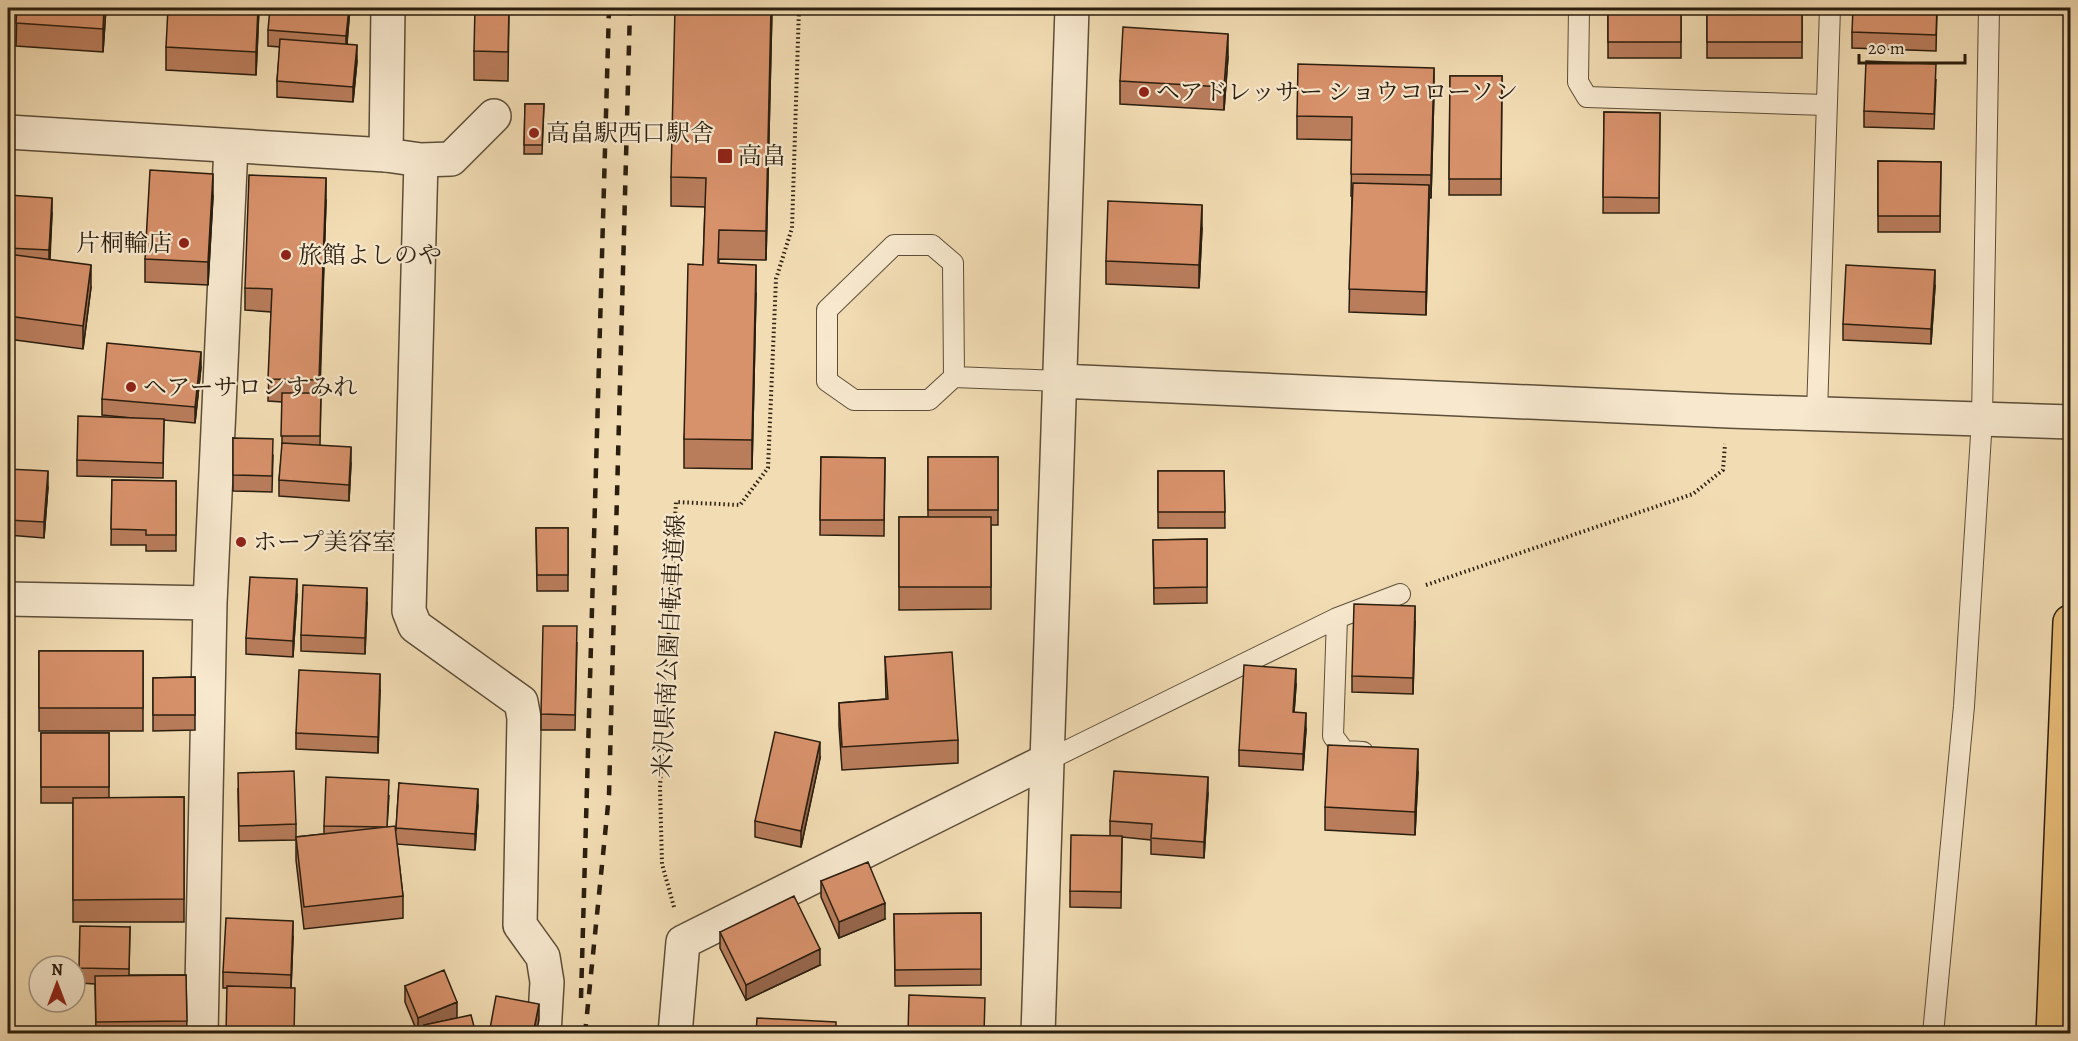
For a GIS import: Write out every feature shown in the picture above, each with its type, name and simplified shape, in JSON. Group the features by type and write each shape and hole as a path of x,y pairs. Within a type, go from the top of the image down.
{"highway":[{"path":"2053,1034 2070,622"}],"street":[{"path":"386,155 388,8"},
{"path":"1038,1034 1072,8"},
{"path":"8,132 386,155 421,160 451,159 494,116"},
{"path":"201,1034 210,603 231,146"},
{"path":"421,160 409,610 415,626 521,702 524,718 520,925 543,957 547,982 544,1034"},
{"path":"1060,381 1729,411 2070,422"},
{"path":"8,599 210,603"},
{"path":"675,1034 683,942 1046,761"}],"lane":[{"path":"1579,8 1578,82 1587,97 1826,105"},
{"path":"1817,413 1830,8"},
{"path":"1933,1034 1964,706 1982,419 1989,8"},
{"path":"954,377 953,263 932,245 894,245 828,310 826,381 854,400 929,400 954,377 1060,381"},
{"path":"1046,761 1337,618 1400,594"},
{"path":"1337,618 1333,736 1344,752 1377,753"}],"path":[{"name":"米沢県南公園自転車道線","path":"683,942 662,864 660,788 676,502 740,505 768,468 776,279 792,228 799,8"},
{"path":"1400,594 1694,494 1723,470 1729,411"}],"building":[{"path":"17,8 104,8 103,29 16,23"},
{"path":"168,8 258,8 256,52 166,47"},
{"path":"270,8 349,8 346,36 268,30"},
{"path":"475,8 509,8 508,52 474,51"},
{"path":"675,8 771,8 766,231 719,230 718,263 756,265 752,440 684,439 688,264 703,265 706,178 671,177"},
{"path":"1608,8 1681,8 1681,42 1608,42"},
{"path":"1707,8 1802,8 1802,42 1707,42"},
{"path":"1853,8 1937,8 1936,35 1852,32"},
{"path":"1123,27 1228,34 1224,87 1120,81"},
{"path":"280,39 357,45 353,87 277,81"},
{"path":"1866,61 1936,64 1934,114 1864,111"},
{"path":"1298,64 1434,68 1431,175 1351,174 1352,117 1297,116"},
{"path":"1450,76 1502,76 1501,179 1449,179"},
{"name":"高畠駅西口駅舎","path":"525,104 544,104 542,145 524,145"},
{"path":"1604,112 1660,113 1659,198 1603,197"},
{"path":"1878,161 1941,162 1940,216 1878,216"},
{"path":"150,170 213,174 208,262 145,259"},
{"name":"旅館よしのや","path":"249,175 326,178 319,380 268,379 272,289 245,288"},
{"path":"1353,183 1429,185 1426,292 1349,289"},
{"path":"8,195 52,198 49,250 8,248"},
{"path":"1108,201 1202,205 1199,265 1106,261"},
{"path":"8,254 91,265 83,326 8,316"},
{"path":"1846,265 1935,270 1931,329 1843,324"},
{"path":"107,343 201,352 195,407 102,399"},
{"path":"282,393 321,393 320,436 281,436"},
{"path":"78,416 164,419 163,463 77,460"},
{"path":"233,438 273,439 272,476 233,475"},
{"path":"282,443 351,447 349,485 279,480"},
{"path":"821,457 885,458 884,520 820,520"},
{"path":"928,457 998,457 998,510 928,510"},
{"path":"8,469 48,471 44,522 8,520"},
{"path":"1158,471 1224,471 1225,512 1158,512"},
{"path":"112,480 176,481 176,535 146,535 146,530 111,529"},
{"path":"899,517 991,517 991,587 899,587"},
{"path":"536,528 568,528 568,575 537,575"},
{"path":"1207,539 1207,587 1154,588 1153,540"},
{"path":"250,577 297,579 293,641 246,638"},
{"path":"303,585 367,588 365,638 301,635"},
{"path":"1354,604 1415,606 1413,678 1352,676"},
{"path":"543,626 577,626 575,715 541,714"},
{"path":"39,651 143,651 143,708 39,708"},
{"path":"952,652 958,740 842,747 839,703 888,699 885,657"},
{"path":"1244,665 1296,669 1293,712 1306,713 1303,754 1239,750"},
{"path":"299,670 380,674 378,737 296,733"},
{"path":"195,677 195,715 153,715 153,678"},
{"path":"775,732 820,742 801,831 755,821"},
{"path":"41,733 109,733 109,787 41,787"},
{"path":"1328,745 1418,749 1415,812 1325,807"},
{"path":"294,771 296,824 239,826 238,773"},
{"path":"1114,771 1208,777 1204,842 1151,838 1152,824 1110,821"},
{"path":"326,777 389,780 387,827 324,826"},
{"path":"399,783 478,789 475,834 396,828"},
{"path":"184,797 184,899 73,900 73,798"},
{"path":"395,826 403,896 304,907 296,837"},
{"path":"1071,835 1122,836 1121,892 1070,891"},
{"path":"868,862 885,903 839,922 821,881"},
{"path":"794,896 820,949 746,985 720,932"},
{"path":"981,913 981,969 895,970 894,914"},
{"path":"226,918 293,921 291,975 223,972"},
{"path":"80,926 130,927 129,969 87,968 87,954 79,954"},
{"path":"444,970 457,1002 418,1018 405,986"},
{"path":"186,975 187,1021 96,1022 95,976"},
{"path":"227,986 295,988 294,1034 226,1034"},
{"path":"909,995 985,998 984,1034 908,1034"},
{"path":"496,996 539,1004 533,1034 489,1034"},
{"path":"471,1015 476,1034 425,1034 424,1025"},
{"path":"757,1018 836,1022 836,1034 756,1034"}],"railway":[{"path":"581,998 609,8"},
{"path":"585,1034 609,795 630,8"}],"place":[{"name":"ヘアドレッサー ショウコローソン","path":"1144,92"},
{"name":"高畠駅西口駅舎","path":"534,133"},
{"name":"高畠","path":"725,156"},
{"name":"片桐輪店","path":"184,243"},
{"name":"旅館よしのや","path":"286,255"},
{"name":"ヘアーサロンすみれ","path":"131,387"},
{"name":"ホープ美容室","path":"241,542"}]}
